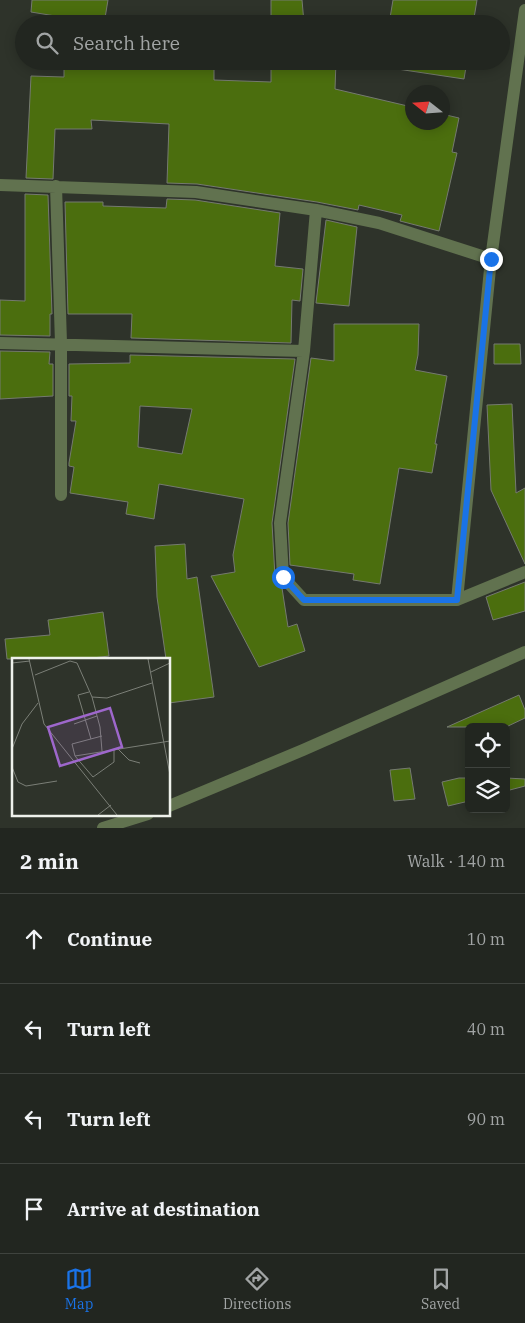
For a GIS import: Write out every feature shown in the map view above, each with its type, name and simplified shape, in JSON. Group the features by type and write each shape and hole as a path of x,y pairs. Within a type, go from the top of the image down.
{"street":[{"path":"457,600 491,259 512,102 521,62 525,10"},
{"path":"512,102 513,105 525,108"},
{"path":"0,185 196,192 316,210 379,223 491,259"},
{"path":"56,186 61,344 61,495"},
{"path":"316,210 304,351 280,523 283,577 304,600 457,600 525,572"},
{"path":"0,343 304,351"},
{"path":"170,806 303,750 525,652"},
{"path":"103,828 142,816"}],"building":[{"path":"32,0 108,0 106,15 49,15 31,12"},
{"path":"271,0 302,0 303,15 271,15"},
{"path":"393,0 477,0 474,15 390,15"},
{"path":"64,70 214,70 214,80 271,82 271,70 336,70 335,89 405,105 405,130 450,130 450,116 459,118 452,152 457,153 439,231 400,221 402,215 359,205 358,210 197,184 167,183 169,124 91,120 92,129 55,129 53,179 26,178 31,76 64,77"},
{"path":"404,70 466,70 464,79"},
{"path":"25,194 48,195 52,314 50,314 50,336 0,335 0,300 25,301"},
{"path":"167,199 195,200 280,213 275,266 303,269 300,301 292,300 291,343 131,338 132,314 68,314 65,202 103,202 103,206 166,208"},
{"path":"326,220 357,227 349,306 316,303"},
{"path":"334,324 419,324 418,355 415,370 447,376 432,473 399,468 380,584 353,580 354,574 290,565 288,523 311,358 334,361"},
{"path":"494,344 520,344 521,364 494,364"},
{"path":"0,351 50,352 49,364 53,364 53,396 0,399"},
{"path":"130,355 295,359 272,523 275,577 282,588 288,627 297,624 305,651 259,667 211,576 235,572 233,555 244,499 159,484 154,519 126,514 128,502 70,493 74,467 69,466 69,463 76,421 71,421 72,396 69,396 69,364 130,363","holes":["140,406 192,409 182,454 138,447"]},
{"path":"512,404 516,493 525,488 525,564 491,490 487,405"},
{"path":"185,544 187,579 197,577 214,697 170,703 170,658 166,658 157,597 155,546"},
{"path":"525,582 525,611 493,620 486,597"},
{"path":"103,612 109,656 92,658 7,659 5,639 50,635 48,620"},
{"path":"519,695 525,710 525,718 510,725 510,723 465,723 465,727 447,727"},
{"path":"410,768 415,799 394,801 390,770"},
{"path":"465,778 465,802 448,806 442,782"},
{"path":"510,778 525,779 525,786 510,790"}],"route":[{"path":"283,577 304,600 457,600 491,259"}]}
